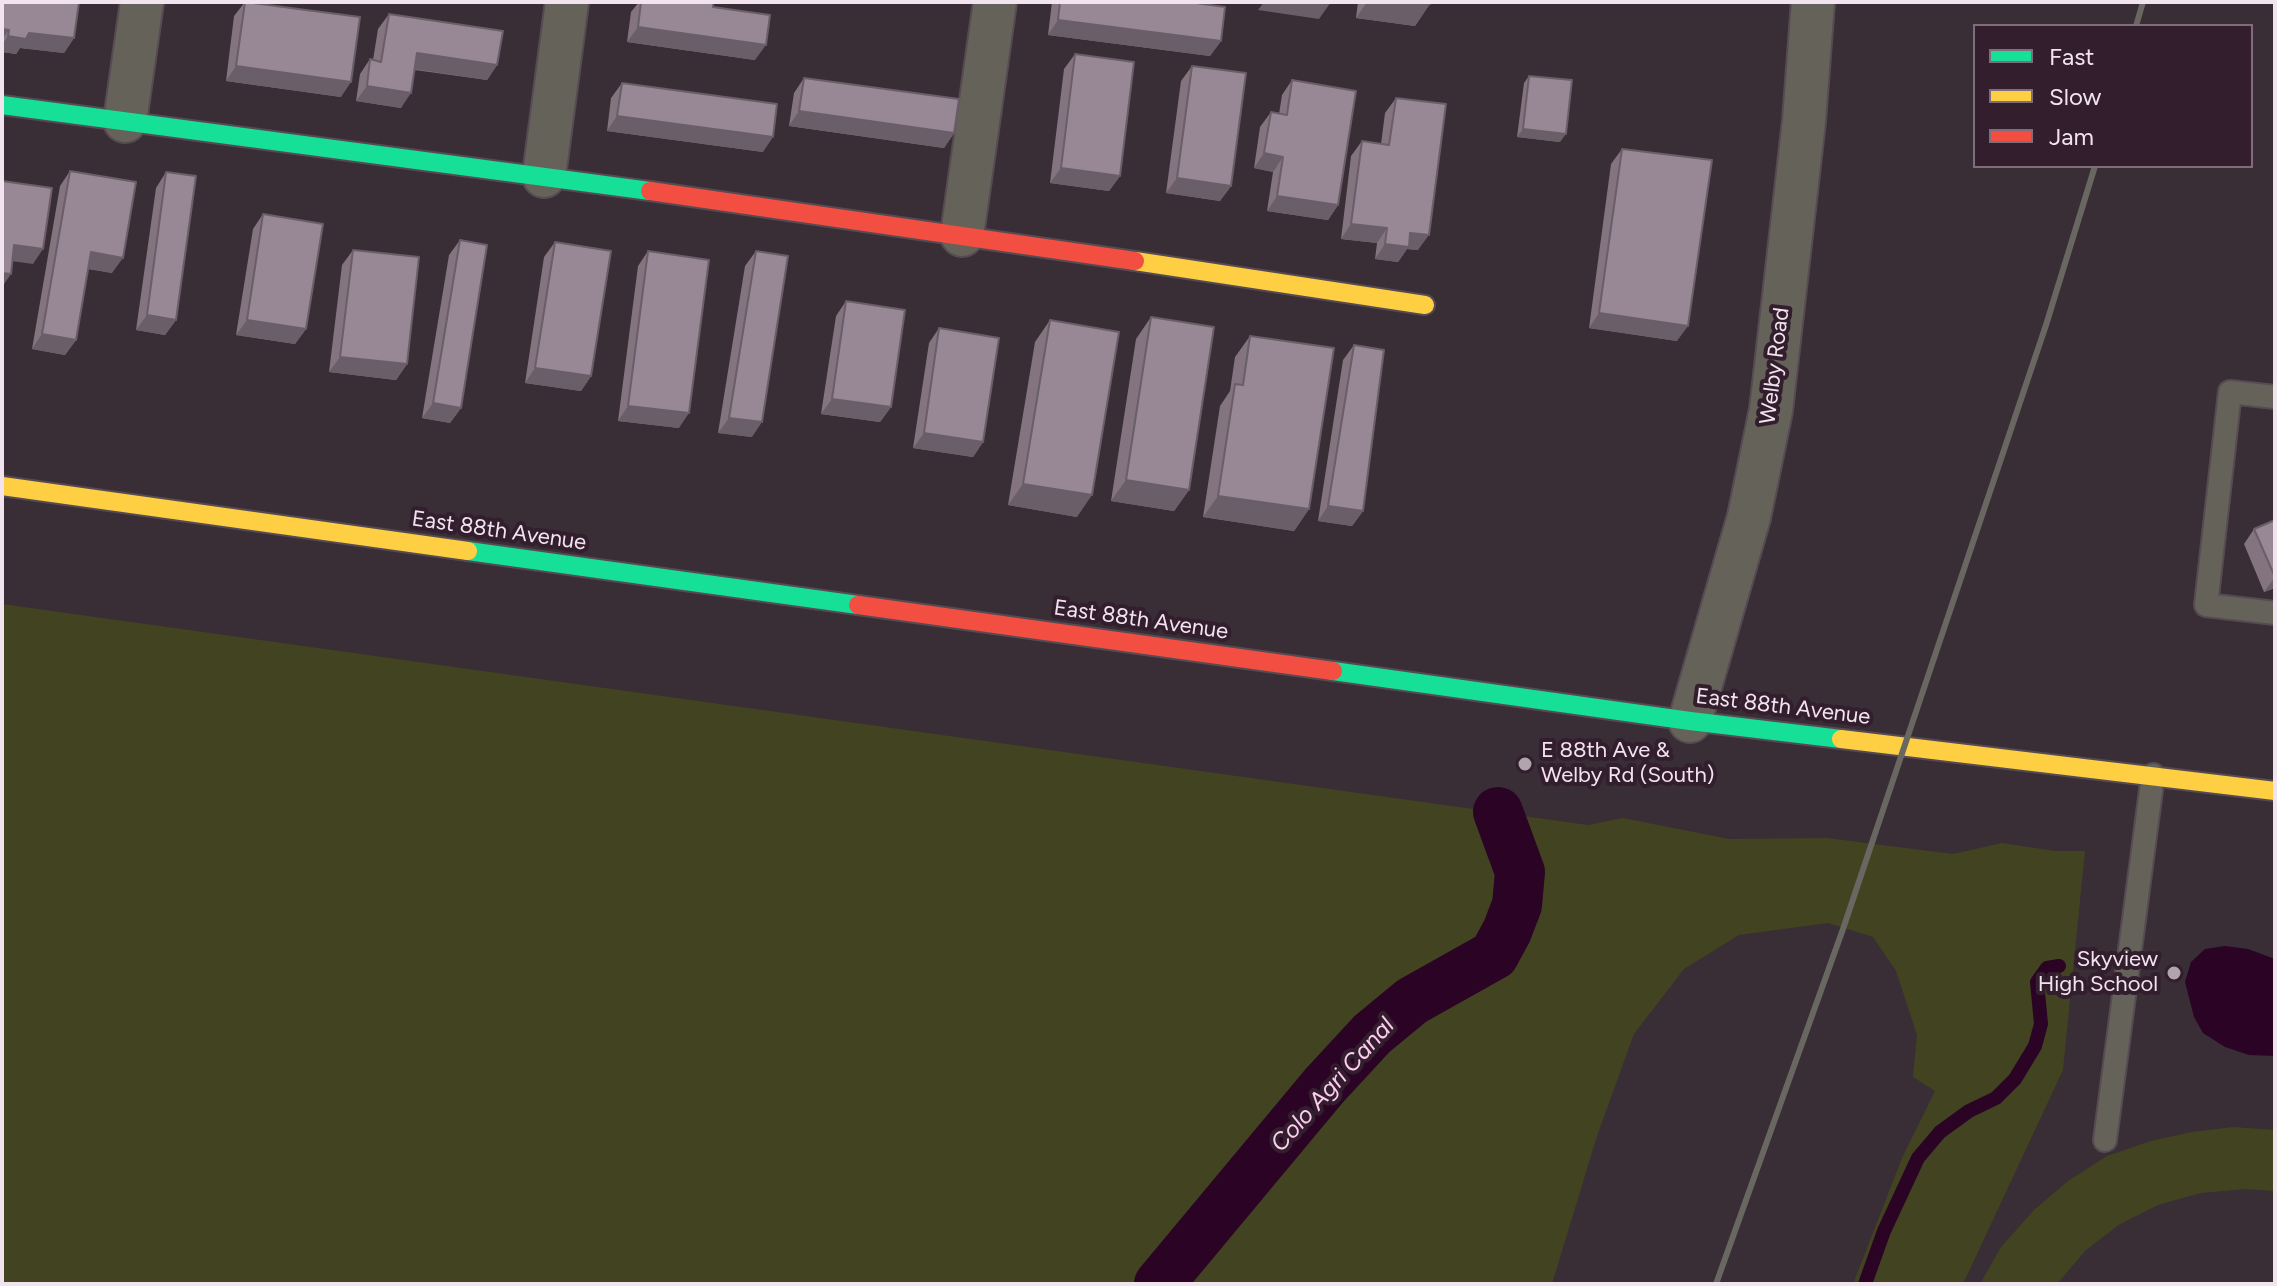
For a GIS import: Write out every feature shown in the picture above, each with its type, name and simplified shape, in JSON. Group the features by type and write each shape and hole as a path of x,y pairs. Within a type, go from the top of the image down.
{"main road":[{"path":"2,105 544,176 1425,305"},
{"name":"East 88th Avenue","path":"2,486 1690,721 2275,791"}],"street":[{"path":"125,121 142,2"},
{"path":"544,176 567,2"},
{"path":"962,235 995,2"},
{"name":"Welby Road","path":"1690,721 1749,517 1771,410 1804,121 1813,2"}],"lane":[{"path":"2275,397 2230,392 2206,605 2275,613"},
{"path":"2105,1140 2153,775"}],"green space":[{"path":"2,604 1588,825 1623,818 1729,839 1827,838 1953,854 2002,843 2055,851 2085,851 2063,1070 1963,1284 1853,1284 1902,1158 1935,1091 1913,1077 1917,1035 1896,971 1873,937 1828,923 1739,935 1684,969 1634,1034 1597,1136 1552,1284 2,1284"},
{"path":"2233,1127 2275,1130 2275,1191 2246,1189 2201,1193 2158,1205 2120,1224 2086,1250 2057,1284 1980,1284 2001,1247 2034,1210 2068,1181 2107,1156 2151,1141"}],"shaded area":[{"path":"2225,946 2248,949 2275,959 2275,1056 2249,1055 2225,1047 2203,1033 2194,1017 2185,982 2191,962 2205,949"}],"building":[{"path":"2,2 79,2 74,38 29,33 26,39 8,36 9,30 2,29"},
{"path":"245,2 360,17 351,82 236,66"},
{"path":"641,2 713,2 713,7 770,15 766,45 638,27"},
{"path":"1060,2 1189,2 1225,7 1221,41 1058,20"},
{"path":"389,14 503,31 497,65 417,53 411,93 367,86 370,59 381,62"},
{"path":"1075,54 1134,62 1120,176 1061,168"},
{"path":"1192,66 1246,73 1231,186 1177,178"},
{"path":"1529,76 1572,80 1566,134 1523,129"},
{"path":"804,78 959,99 954,133 799,111"},
{"path":"1292,80 1356,91 1338,205 1277,196 1283,157 1264,153 1271,112 1287,115"},
{"path":"622,83 777,104 773,137 617,116"},
{"path":"1396,98 1446,104 1429,235 1410,233 1409,247 1385,244 1387,228 1351,224 1362,141 1389,145"},
{"path":"1622,149 1712,160 1688,326 1599,313"},
{"path":"70,171 136,182 123,258 91,252 76,340 42,334"},
{"path":"166,172 196,176 176,320 147,315"},
{"path":"2,181 52,188 43,249 14,245 11,274 2,273"},
{"path":"263,214 323,224 306,329 247,320"},
{"path":"460,240 487,245 461,408 433,403"},
{"path":"555,242 611,251 591,376 535,368"},
{"path":"353,250 419,257 407,364 340,357"},
{"path":"648,251 709,260 689,413 628,406"},
{"path":"756,251 788,256 762,422 729,418"},
{"path":"846,301 905,310 891,407 832,399"},
{"path":"1151,317 1214,327 1189,490 1126,480"},
{"path":"1050,320 1119,332 1092,495 1023,484"},
{"path":"939,328 999,338 983,442 924,433"},
{"path":"1250,336 1334,348 1309,509 1218,496 1235,384 1243,385"},
{"path":"1354,345 1384,350 1363,511 1328,506"},
{"path":"2275,520 2275,577 2254,529"}],"waterway":[{"name":"Colo Agri Canal","path":"1159,1284 1324,1086 1372,1034 1412,1001 1494,955 1517,905 1520,872 1498,812"},
{"path":"1865,1284 1884,1231 1918,1158 1940,1132 1969,1111 1996,1098 2015,1079 2035,1046 2041,1024 2037,982 2047,968 2059,966"}],"railway":[{"path":"2137,24 2143,2"},
{"path":"1716,1284 1843,929 2046,325 2094,168"}],"traffic: fast":[{"path":"2,105 650,191"},
{"path":"468,551 858,605"},
{"path":"1333,671 1841,739"}],"traffic: slow":[{"path":"1135,261 1425,305"},
{"path":"2,486 468,551"},
{"path":"1841,739 2275,791"}],"traffic: jam":[{"path":"650,191 1135,261"},
{"path":"858,605 1333,671"}],"place":[{"name":"E 88th Ave & Welby Rd (South)","path":"1525,764"},
{"name":"Skyview High School","path":"2174,973"}]}
